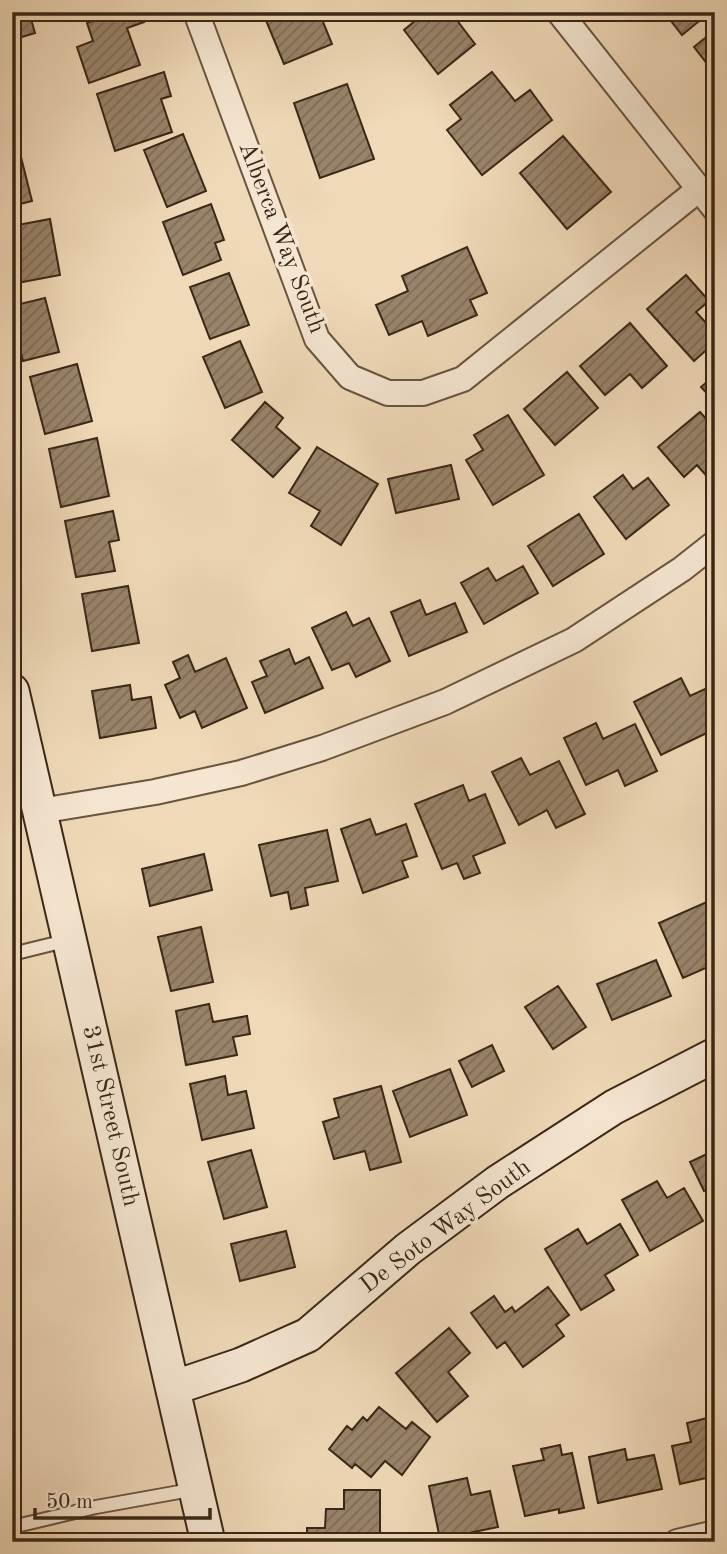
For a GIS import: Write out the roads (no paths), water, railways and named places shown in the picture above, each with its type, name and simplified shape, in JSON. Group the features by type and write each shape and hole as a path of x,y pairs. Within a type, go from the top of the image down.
{"street":[{"name":"Alberca Way South","path":"196,12 317,340 350,377 388,394 423,393 463,379 698,190"},
{"path":"559,12 715,209"},
{"path":"40,811 155,792 241,773 322,748 445,702 574,640 682,569 715,543"},
{"name":"31st Street South","path":"12,691 17,736 40,811 208,1542"},
{"name":"De Soto Way South","path":"173,1388 241,1365 308,1335 408,1249 498,1182 614,1107 715,1055"},
{"path":"677,1542 715,1533"}],"lane":[{"path":"12,954 69,940"},
{"path":"12,1527 96,1507 196,1489"}]}
